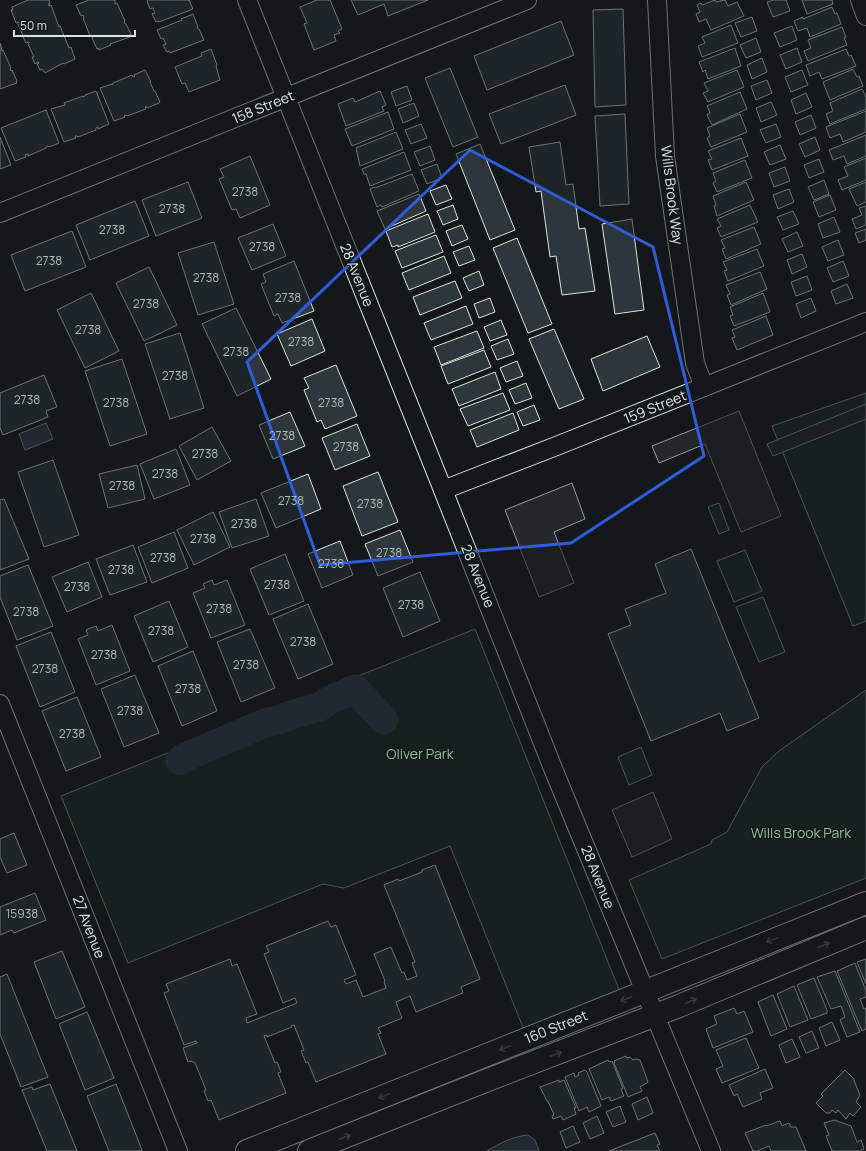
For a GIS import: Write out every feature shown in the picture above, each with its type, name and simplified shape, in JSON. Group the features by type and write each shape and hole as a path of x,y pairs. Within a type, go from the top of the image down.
{"main road":[{"name":"160 Street","path":"247,1151 866,903"},
{"name":"160 Street","path":"309,1151 480,1082 655,1016 866,928"}],"street":[{"name":"28 Avenue","path":"247,0 554,771 711,1151"},
{"name":"158 Street","path":"0,213 527,0"},
{"name":"Wills Brook Way","path":"657,0 665,156 695,363 704,387"},
{"path":"860,0 866,16"},
{"name":"159 Street","path":"443,490 566,443 866,322"},
{"name":"27 Avenue","path":"0,704 178,1151"}],"highlighted area":[{"path":"470,150 653,247 704,456 571,543 320,565 247,362"}],"green space":[{"path":"866,393 866,621 853,626 772,426"},
{"path":"719,503 729,530 719,534 708,507"},
{"path":"745,550 762,591 734,602 717,561"},
{"path":"763,597 785,652 759,662 736,607"},
{"name":"Oliver Park","path":"475,629 620,992 524,1030 450,846 344,888 323,884 128,963 61,796"},
{"name":"Wills Brook Park","path":"866,690 866,878 662,959 629,880 711,844 712,840 727,832 762,767 779,751"},
{"path":"641,747 652,775 629,785 618,757"}],"shaded area":[{"path":"866,404 866,419 773,456 767,444"},
{"path":"739,411 781,516 741,532 705,444 659,463 652,446"},
{"path":"572,483 585,519 554,532 574,583 539,597 505,510"},
{"path":"653,792 672,839 632,857 612,810"}],"water":[{"path":"46,423 53,439 25,450 19,434"},
{"path":"528,1135 535,1140 539,1151 486,1151 501,1143"}],"building":[{"path":"28,0 49,0 50,4 48,4 49,6 51,5 59,27 60,26 69,48 71,47 75,59 64,64 63,63 45,73 42,69 40,70 37,64 39,63 38,62 35,64 32,57 34,57 28,44 29,42 26,43 23,37 25,36 23,36 18,24 19,22 16,23 11,10 13,10 12,7"},
{"path":"89,0 115,0 115,4 117,3 125,21 124,22 131,34 129,35 130,37 110,44 111,45 99,50 99,48 97,49 92,36 90,36 83,15 81,16 76,5"},
{"path":"148,0 189,0 193,9 156,22 152,14 155,13 153,8 150,9"},
{"path":"317,0 330,0 342,29 338,31 340,33 334,35 336,41 314,50 304,24 307,23 300,7"},
{"path":"351,0 428,0 388,16 384,4 358,15"},
{"path":"715,0 716,2 725,0 728,6 737,2 744,16 711,30 706,19 699,22 696,14 700,12 697,5 701,3 702,5"},
{"path":"774,0 786,0 790,11 773,17 767,2"},
{"path":"802,0 832,0 833,4 807,14"},
{"path":"832,7 835,14 837,13 841,24 810,37 807,28 798,31 794,21 803,17 803,19"},
{"path":"623,9 626,105 595,107 593,10"},
{"path":"193,14 197,27 204,40 170,53 169,51 167,52 163,45 166,44 163,38 161,39 157,30"},
{"path":"752,17 757,31 741,37 735,23"},
{"path":"561,21 574,55 487,90 474,56"},
{"path":"731,25 738,43 702,57 698,46 705,43 702,37"},
{"path":"792,26 797,40 780,47 774,33"},
{"path":"842,27 847,45 808,61 804,51 811,48 808,40"},
{"path":"756,38 761,52 746,58 740,45"},
{"path":"0,43 1,49 2,51 3,50 17,83 0,89"},
{"path":"735,48 741,66 708,79 705,70 703,72 699,62"},
{"path":"797,48 802,62 786,69 780,55"},
{"path":"211,49 217,65 220,80 189,92 185,83 182,84 175,67 202,56 201,53"},
{"path":"846,49 849,56 851,55 856,66 822,79 819,72 810,76 806,65"},
{"path":"762,58 767,72 752,79 747,65"},
{"path":"450,68 478,137 453,147 425,78"},
{"path":"853,69 857,77 859,76 863,86 830,100 823,82"},
{"path":"145,70 160,102 114,121 100,88 112,85 113,83 132,75 133,77 135,76 134,75"},
{"path":"737,70 744,87 708,102 703,93 708,91 704,83"},
{"path":"802,70 808,85 791,92 785,77"},
{"path":"767,80 772,93 756,100 751,86"},
{"path":"565,85 576,115 501,144 489,114"},
{"path":"407,86 412,100 396,106 391,92"},
{"path":"862,89 866,97 866,109 830,124 826,114 833,111 830,103"},
{"path":"96,91 109,124 98,129 98,127 96,130 78,137 75,136 76,138 64,142 51,109 65,105 64,103"},
{"path":"380,91 386,105 382,107 384,111 346,126 338,104 353,98 355,102"},
{"path":"740,92 747,109 712,125 707,115 710,113 707,106"},
{"path":"806,93 812,107 796,114 791,100"},
{"path":"771,102 777,115 761,122 756,108"},
{"path":"414,103 419,116 403,123 398,109"},
{"path":"46,110 59,143 49,147 48,146 28,156 28,154 25,155 26,157 15,161 1,128"},
{"path":"866,111 866,132 843,142 840,134 830,138 826,127"},
{"path":"388,112 394,129 352,146 345,129"},
{"path":"625,114 629,204 600,206 595,116"},
{"path":"740,114 747,132 711,147 707,138 710,136 707,128"},
{"path":"811,115 816,128 800,135 795,122"},
{"path":"421,124 427,138 411,144 405,130"},
{"path":"776,124 781,137 766,143 760,130"},
{"path":"396,132 403,149 360,166 356,148"},
{"path":"866,135 866,156 847,164 844,156 833,160 829,150"},
{"path":"0,137 11,165 0,169"},
{"path":"815,137 820,150 805,157 799,144"},
{"path":"741,138 748,156 712,170 708,160 712,159 708,151"},
{"path":"560,142 566,185 573,184 579,229 585,228 595,291 562,295 556,256 550,257 541,191 536,192 529,147"},
{"path":"480,144 515,230 490,240 456,154"},
{"path":"780,145 786,159 770,165 764,152"},
{"path":"430,146 435,160 420,166 414,152"},
{"path":"404,152 411,170 370,186 366,174 364,174 362,169"},
{"path":"250,156 270,205 240,218 236,209 232,210 219,179 224,177 220,169"},
{"path":"866,158 866,180 842,190 838,180 848,176 844,167"},
{"path":"819,159 824,172 809,178 804,165"},
{"path":"745,160 752,178 717,192 713,183 716,181 713,173"},
{"path":"437,164 442,178 427,184 421,170"},
{"path":"785,167 790,181 774,187 769,173"},
{"path":"412,174 419,191 382,207 381,205 377,207 370,189"},
{"path":"824,180 829,194 814,200 808,187"},
{"path":"188,182 202,218 156,236 142,200"},
{"path":"746,182 754,200 717,216 713,196"},
{"path":"866,182 866,202 857,206 849,189"},
{"path":"446,185 452,199 436,205 430,191"},
{"path":"789,189 794,202 778,209 773,195"},
{"path":"419,194 426,211 385,229 377,211"},
{"path":"830,195 836,210 819,217 813,202"},
{"path":"135,201 149,236 90,260 76,225"},
{"path":"453,205 458,219 443,225 437,211"},
{"path":"750,205 758,222 721,237 717,228 721,226 717,219"},
{"path":"866,206 866,225 856,229 852,219 862,215 859,208"},
{"path":"793,211 799,224 783,230 777,217"},
{"path":"428,214 435,232 398,247 398,245 392,247 386,231"},
{"path":"834,217 840,232 823,238 818,224"},
{"path":"632,219 644,310 615,314 602,224"},
{"path":"273,224 286,256 252,270 238,238"},
{"path":"462,225 468,239 452,246 446,231"},
{"path":"754,227 761,244 726,259 722,249 725,248 721,240"},
{"path":"866,229 866,240 859,243 855,233"},
{"path":"72,231 86,267 25,291 11,255"},
{"path":"797,232 803,246 788,252 782,239"},
{"path":"436,235 443,252 402,268 395,251"},
{"path":"517,238 552,324 528,333 493,248"},
{"path":"838,240 844,255 828,261 822,247"},
{"path":"214,242 234,304 198,315 178,253"},
{"path":"469,246 475,260 459,266 453,252"},
{"path":"757,249 764,266 728,281 724,271 727,270 723,262"},
{"path":"802,254 807,267 792,274 787,260"},
{"path":"444,256 451,273 409,290 402,273"},
{"path":"294,261 314,311 282,323 278,314 274,316 261,284 266,282 263,274"},
{"path":"843,261 849,276 833,282 827,268"},
{"path":"149,267 177,325 144,341 116,283"},
{"path":"479,271 484,285 469,291 463,278"},
{"path":"760,272 767,289 731,305 727,295 730,294 726,285"},
{"path":"807,276 812,290 796,296 791,282"},
{"path":"455,281 462,298 420,315 413,297"},
{"path":"847,284 853,298 836,304 831,291"},
{"path":"91,293 119,351 85,368 57,310"},
{"path":"763,293 770,312 734,326 730,316 733,315 730,307"},
{"path":"490,298 495,312 479,318 474,304"},
{"path":"811,298 816,311 801,318 796,304"},
{"path":"466,306 473,324 431,340 424,323"},
{"path":"236,308 271,379 237,396 202,324"},
{"path":"766,316 773,335 737,350 732,338 735,337 732,330"},
{"path":"312,319 325,351 291,366 277,334"},
{"path":"501,320 507,335 490,341 484,327"},
{"path":"554,329 584,399 559,409 529,339"},
{"path":"477,331 484,348 441,365 434,347"},
{"path":"180,333 204,408 170,419 145,344"},
{"path":"647,336 660,367 603,391 591,359"},
{"path":"508,339 514,354 497,360 491,346"},
{"path":"484,350 491,367 448,384 441,366"},
{"path":"122,359 147,434 110,446 85,371"},
{"path":"517,361 523,376 506,382 500,368"},
{"path":"336,365 357,416 325,429 321,420 317,422 304,390 309,388 304,378"},
{"path":"495,372 501,389 459,406 452,389"},
{"path":"44,375 57,407 46,411 48,417 3,435 0,428 0,393"},
{"path":"526,383 532,398 515,404 509,390"},
{"path":"503,393 510,410 468,426 460,409"},
{"path":"534,405 540,420 523,426 517,412"},
{"path":"290,412 305,446 273,459 259,425"},
{"path":"513,413 519,430 477,447 470,430"},
{"path":"357,424 370,456 335,470 322,438"},
{"path":"212,427 231,461 197,480 179,446"},
{"path":"176,449 190,485 154,499 140,464"},
{"path":"53,460 79,535 44,547 18,472"},
{"path":"137,465 145,499 108,508 99,474"},
{"path":"378,472 398,522 362,536 343,486"},
{"path":"308,474 321,509 276,528 261,493"},
{"path":"4,499 29,559 0,570 0,500"},
{"path":"256,499 269,536 232,548 219,512"},
{"path":"213,512 230,547 194,565 177,530"},
{"path":"400,530 413,562 378,576 365,544"},
{"path":"174,532 188,568 152,583 138,547"},
{"path":"340,541 353,575 322,588 308,554"},
{"path":"133,545 147,582 110,595 96,559"},
{"path":"691,549 759,718 727,731 720,713 651,741 608,634 631,625 625,609 666,593 655,564"},
{"path":"285,554 304,601 269,615 250,569"},
{"path":"88,562 102,597 67,612 52,577"},
{"path":"28,565 53,626 17,640 0,597 0,576"},
{"path":"420,572 440,621 403,637 383,588"},
{"path":"212,580 214,585 227,580 245,625 211,638 193,593 205,588 203,584"},
{"path":"169,601 188,647 153,662 134,616"},
{"path":"308,604 333,664 298,679 273,619"},
{"path":"112,625 130,671 96,685 78,639 88,635 86,630 96,626 98,631"},
{"path":"250,629 275,688 241,702 217,642"},
{"path":"51,632 75,692 40,707 16,646"},
{"path":"193,651 217,711 182,726 158,666"},
{"path":"135,675 159,733 124,747 101,689"},
{"path":"77,697 101,757 66,771 42,711"},
{"path":"14,833 27,865 7,873 0,857 0,839"},
{"path":"435,865 480,979 461,987 463,993 416,1012 410,996 396,1002 402,1018 378,1028 381,1033 378,1034 386,1054 316,1082 308,1062 306,1063 301,1051 304,1050 294,1025 267,1037 267,1035 264,1036 275,1063 277,1062 281,1072 278,1073 286,1093 219,1120 211,1100 208,1101 204,1091 206,1090 195,1063 191,1061 188,1062 183,1048 197,1043 196,1041 184,1045 164,993 169,991 166,984 230,959 232,966 237,964 257,1014 246,1018 247,1023 297,1003 295,998 283,1003 264,954 269,952 266,946 328,921 331,927 336,925 356,975 344,980 346,984 356,980 363,997 386,988 385,981 374,954 391,947 402,973 404,972 407,980 417,976 412,963 415,962 384,885 422,872 422,870"},
{"path":"35,893 46,920 14,933 12,930 0,935 0,907"},
{"path":"62,951 85,1007 56,1019 34,962"},
{"path":"866,959 866,984 857,962"},
{"path":"855,963 866,991 866,997 860,999 864,1009 866,1008 866,1029 862,1031 837,971"},
{"path":"835,971 860,1032 847,1037 840,1020 845,1017 841,1006 831,1009 817,977"},
{"path":"7,974 48,1077 21,1087 0,1034 0,977"},
{"path":"814,978 827,1013 811,1019 797,985"},
{"path":"794,986 808,1020 790,1027 777,994"},
{"path":"773,995 787,1029 771,1036 758,1002"},
{"path":"734,1008 737,1014 744,1011 753,1032 713,1048 706,1029 717,1024 714,1016"},
{"path":"87,1012 114,1078 85,1090 59,1024"},
{"path":"832,1022 840,1040 826,1046 819,1028"},
{"path":"812,1031 819,1048 806,1053 799,1037"},
{"path":"746,1038 759,1068 722,1083 716,1069 723,1066 716,1050"},
{"path":"792,1039 800,1057 786,1063 779,1045"},
{"path":"626,1056 627,1058 630,1057 633,1060 640,1060 648,1082 640,1087 642,1091 628,1097 614,1063 614,1061"},
{"path":"608,1060 609,1062 612,1061 623,1088 621,1089 624,1096 611,1101 609,1097 602,1100 589,1069"},
{"path":"765,1069 773,1088 760,1093 762,1099 743,1107 737,1094 734,1096 729,1085"},
{"path":"585,1070 601,1106 589,1112 587,1107 579,1111 565,1077 574,1073 575,1077 579,1075 578,1073"},
{"path":"845,1070 853,1078 860,1095 856,1102 861,1107 853,1116 850,1113 846,1119 838,1110 836,1113 832,1110 830,1113 826,1113 816,1103 823,1096 821,1094"},
{"path":"559,1080 559,1082 564,1080 576,1108 574,1108 576,1114 563,1120 561,1116 553,1119 552,1116 554,1115 540,1087"},
{"path":"50,1084 77,1151 47,1151 22,1090 32,1087 33,1090"},
{"path":"116,1084 142,1150 109,1151 87,1096"},
{"path":"647,1097 653,1113 638,1120 632,1104"},
{"path":"620,1106 626,1122 613,1127 606,1112"},
{"path":"597,1116 604,1133 590,1139 583,1123"},
{"path":"834,1120 851,1126 857,1142 861,1140 864,1149 860,1151 832,1151 826,1136 829,1135 824,1123"},
{"path":"780,1121 782,1126 789,1123 791,1127 796,1127 806,1151 771,1151 769,1146 753,1151 745,1133"},
{"path":"573,1126 580,1142 566,1148 560,1132"},
{"path":"655,1133 660,1144 657,1145 660,1151 609,1151"}],"waterway":[{"path":"180,761 183,758 265,723 321,706 330,700 355,689 384,720"}]}
